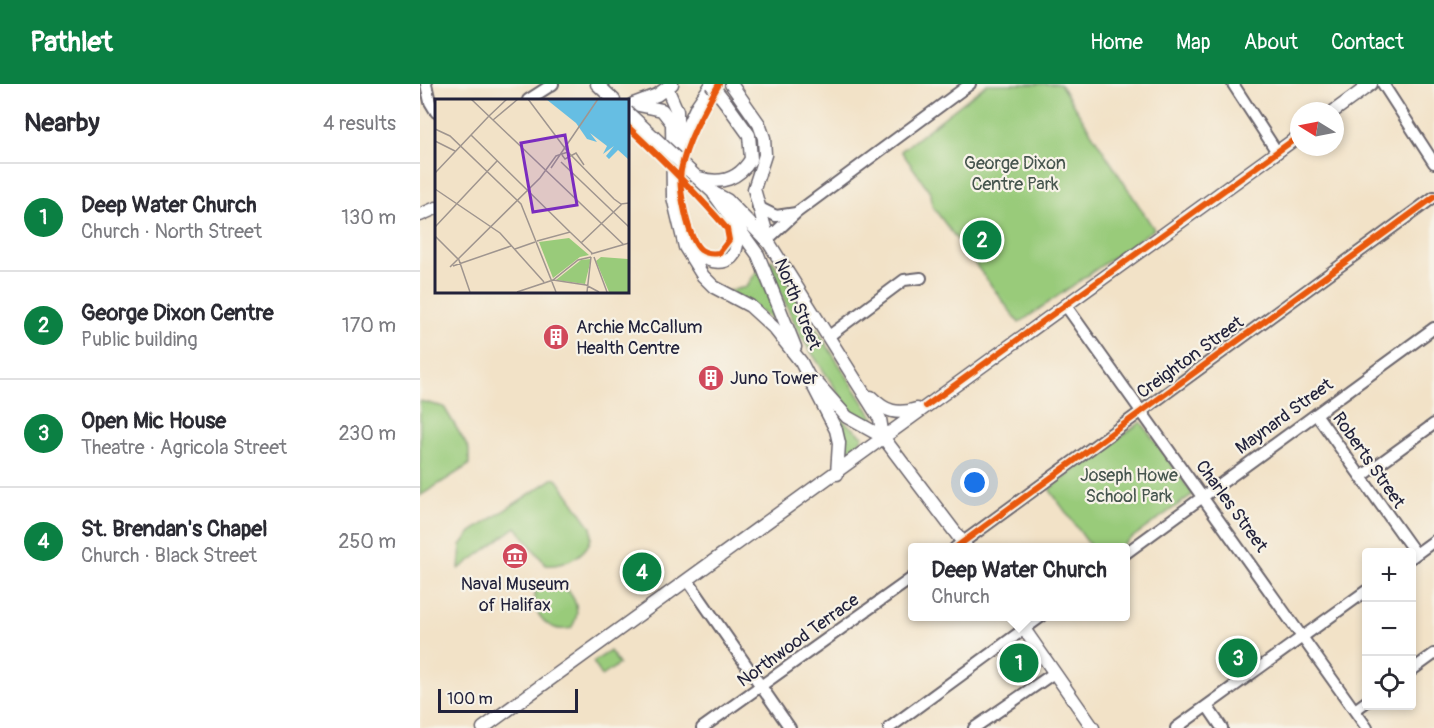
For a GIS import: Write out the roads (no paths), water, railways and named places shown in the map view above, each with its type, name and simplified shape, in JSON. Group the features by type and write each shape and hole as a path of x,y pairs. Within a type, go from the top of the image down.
{"main road":[{"path":"597,84 613,99"},
{"path":"672,159 697,106 711,84 744,126 752,148 745,168 737,176 721,182 695,175"},
{"path":"731,84 759,124 764,138 765,155 754,189 769,240"},
{"path":"1344,104 1371,84"},
{"path":"629,108 668,85 677,111 672,159"},
{"path":"629,108 658,109 667,115 672,123 673,197 685,247 703,276 714,287 757,311 801,362 836,430 839,443 837,474"},
{"path":"629,108 714,193 727,200 769,240"},
{"path":"483,728 837,474 883,437 1290,143"},
{"name":"North Street","path":"714,193 758,255 801,362 827,397 847,417 883,437 961,543"},
{"path":"420,216 435,208"},
{"path":"685,247 705,261 719,263 725,261 739,239 736,224"},
{"name":"North Street","path":"769,240 880,419 883,437"},
{"path":"860,386 888,411 901,414 926,406"},
{"path":"1018,621 1093,728"}],"street":[{"path":"426,84 430,102 435,110"},
{"path":"530,99 553,84"},
{"path":"769,240 796,213 970,84"},
{"path":"1233,84 1277,152"},
{"path":"1383,84 1434,163"},
{"name":"Creighton Street","path":"965,543 1142,410 1434,197"},
{"path":"758,207 776,216 796,213"},
{"path":"829,336 904,280 921,278"},
{"name":"Charles Street","path":"1066,306 1204,496 1367,728"},
{"name":"Maynard Street","path":"1130,550 1434,328"},
{"name":"Roberts Street","path":"1316,414 1409,548"},
{"path":"1361,477 1434,424"},
{"path":"1416,555 1434,542"},
{"path":"688,581 790,728"},
{"name":"Northwood Terrace","path":"702,728 908,581"},
{"path":"1176,728 1362,594"},
{"path":"889,728 1036,621"},
{"path":"1416,667 1434,654"},
{"path":"974,728 1054,673"},
{"path":"1355,710 1362,705"},
{"path":"1207,706 1222,728"}],"place":[{"name":"George Dixon Centre","path":"982,240"},
{"name":"Archie McCallum Health Centre","path":"556,337"},
{"name":"Juno Tower","path":"711,378"},
{"name":"Naval Museum of Halifax","path":"515,556"},
{"name":"St. Brendan's Chapel","path":"642,572"},
{"name":"Open Mic House","path":"1238,658"},
{"name":"Deep Water Church","path":"1019,663"}],"park label":[{"name":"George Dixon Centre Park","path":"1015,173"},
{"name":"Joseph Howe School Park","path":"1129,485"}]}
